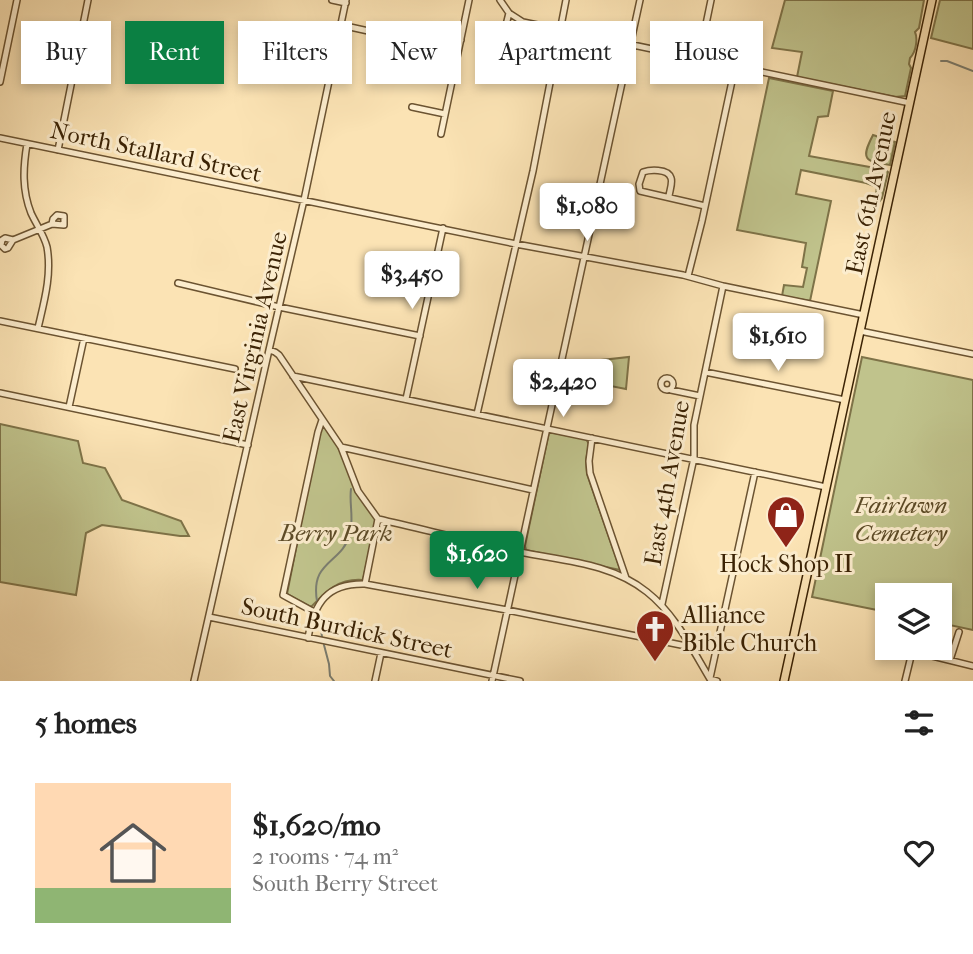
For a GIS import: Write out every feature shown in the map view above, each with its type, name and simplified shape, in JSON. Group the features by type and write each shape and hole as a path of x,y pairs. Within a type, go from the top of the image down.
{"main road":[{"name":"East 6th Avenue","path":"784,681 932,0"}],"street":[{"path":"0,82 18,0"},
{"path":"58,150 89,0"},
{"path":"332,0 346,1"},
{"path":"461,40 469,0"},
{"path":"500,0 509,13 521,21"},
{"path":"561,21 566,0"},
{"path":"635,21 640,0"},
{"path":"707,21 712,0"},
{"name":"East Virginia Avenue","path":"342,21 346,1"},
{"path":"507,21 509,13"},
{"path":"763,73 910,103"},
{"name":"East Virginia Avenue","path":"194,681 329,84"},
{"path":"441,134 452,84"},
{"path":"477,414 533,171 549,84"},
{"path":"492,678 622,84"},
{"path":"688,276 731,84"},
{"path":"412,107 445,114"},
{"name":"North Stallard Street","path":"0,138 516,244 688,276 723,286 864,315"},
{"path":"27,144 24,189 31,214 47,246 49,274 38,328"},
{"path":"669,197 672,179 670,176 664,172 643,172 640,191 705,206"},
{"path":"13,240 52,224"},
{"path":"406,399 443,228"},
{"path":"178,283 279,307 420,335"},
{"name":"East 4th Avenue","path":"662,604 694,458 694,425 723,286"},
{"path":"0,321 235,369"},
{"path":"860,331 973,354"},
{"path":"69,407 84,338"},
{"path":"269,350 279,355 341,447 358,491 378,519 605,569 626,578 662,604 712,680"},
{"path":"705,372 845,400"},
{"path":"293,376 827,487"},
{"path":"671,390 700,396"},
{"path":"0,393 248,445"},
{"path":"314,612 283,595 322,420"},
{"path":"592,438 590,473 626,578"},
{"path":"341,447 533,490"},
{"path":"712,680 755,472"},
{"path":"365,584 378,519"},
{"path":"308,638 314,612 320,602 329,592 352,583 507,610 691,647"},
{"name":"South Burdick Street","path":"209,618 492,678 520,681"},
{"path":"952,654 959,632"},
{"path":"375,681 381,653"},
{"path":"905,681 910,660"},
{"path":"950,660 973,666"}],"green space":[{"path":"785,0 924,0 919,28 915,32 916,45 910,58 911,68 905,96 895,97 797,77 802,52 772,48"},
{"path":"940,0 973,0 973,49 931,38"},
{"path":"769,78 833,91 828,116 818,117 809,156 888,172 879,202 875,201 877,187 801,170 796,194 831,201 810,301 782,296 784,285 803,287 807,268 802,267 806,243 737,230"},
{"path":"873,135 895,142 890,165 867,158"},
{"path":"629,357 626,389 611,386 601,399 590,401 588,384 595,382 593,361"},
{"name":"Fairlawn Cemetery","path":"862,357 973,380 973,630 952,626 952,583 875,583 875,610 812,597"},
{"name":"Berry Park","path":"324,422 339,447 357,493 376,519 363,580 340,583 311,607 287,594 319,432"},
{"path":"0,424 78,441 83,463 105,468 122,500 181,521 189,536 102,525 86,533 76,595 0,582"},
{"path":"549,432 586,439 589,444 587,474 620,570 526,550"}],"waterway":[{"path":"941,61 973,71"},
{"path":"317,601 318,577 346,544 350,534 351,489"},
{"path":"319,613 322,637"},
{"path":"324,645 330,676 334,681"}],"place":[{"name":"Hock Shop II","path":"786,549"},
{"name":"Alliance Bible Church","path":"655,663"}]}
